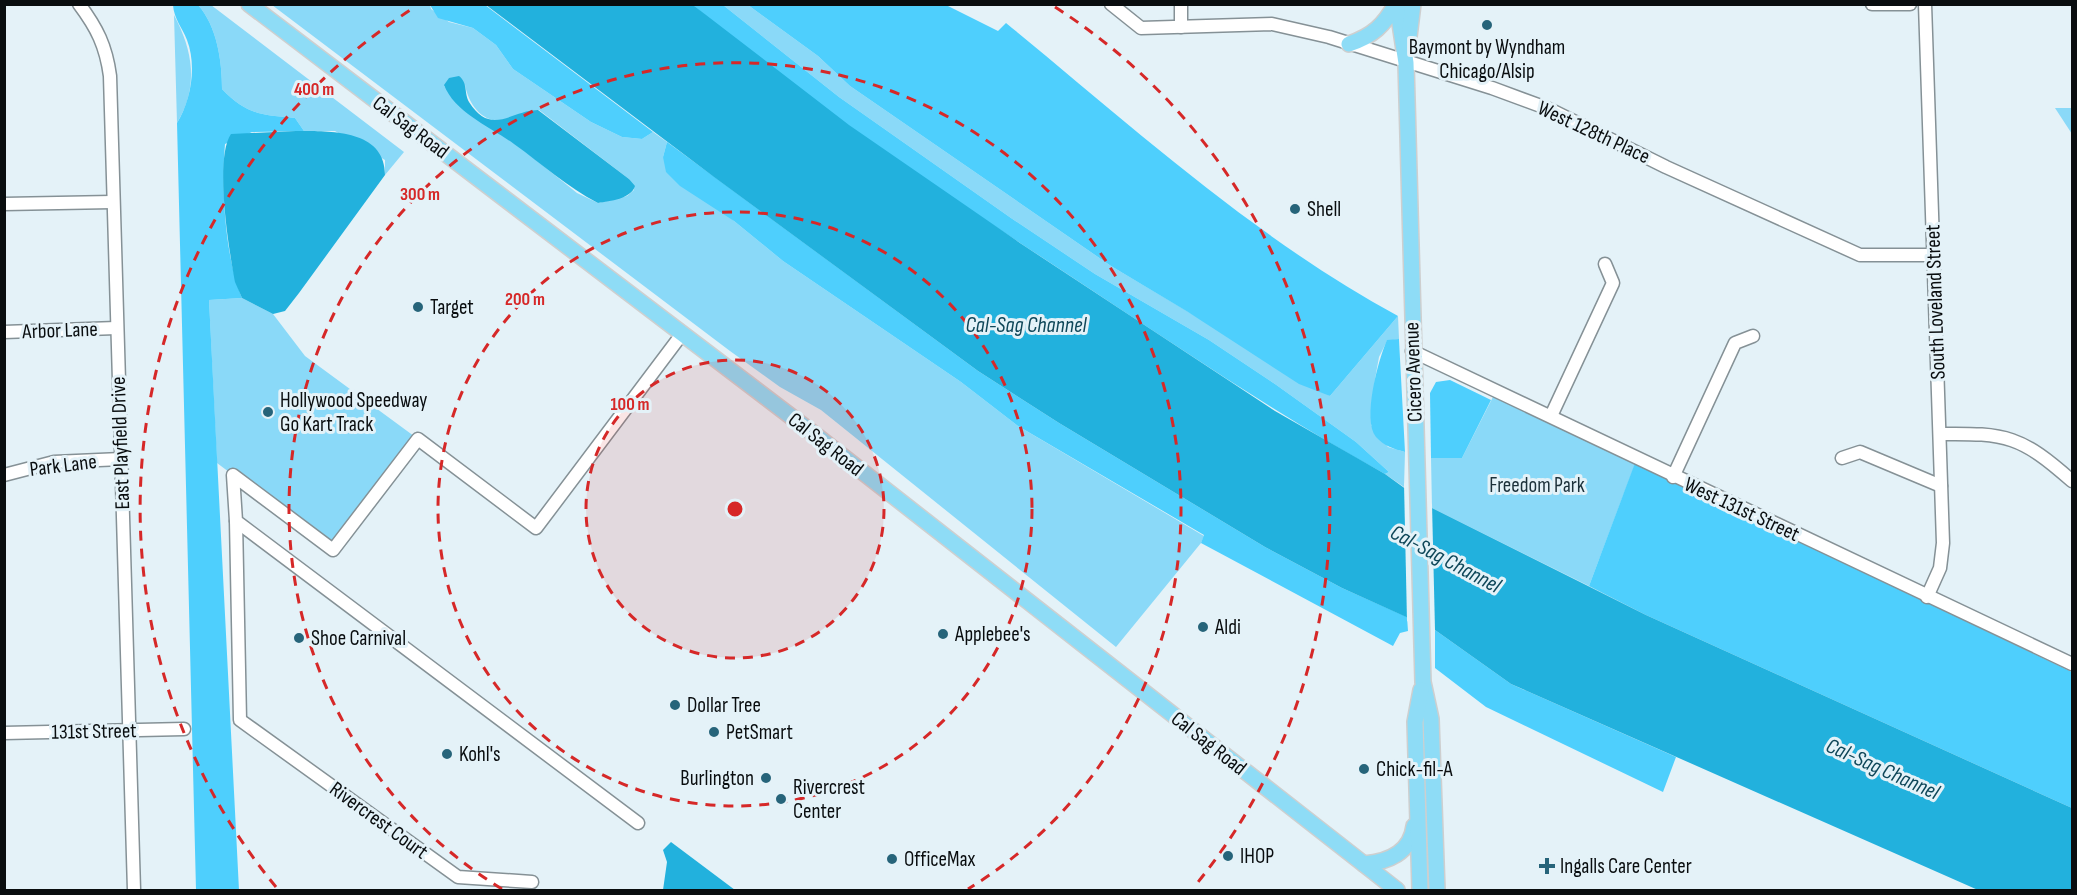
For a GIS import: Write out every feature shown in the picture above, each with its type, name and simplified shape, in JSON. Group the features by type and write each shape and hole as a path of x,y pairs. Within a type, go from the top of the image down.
{"main road":[{"name":"Cal Sag Road","path":"249,4 682,334 1398,891"},
{"path":"1349,44 1366,38 1384,25 1397,4"},
{"name":"Cicero Avenue","path":"1397,4 1406,63 1421,630 1423,682 1431,719 1437,891"},
{"name":"Cicero Avenue","path":"1406,63 1413,4"},
{"name":"Cicero Avenue","path":"1420,891 1415,722 1423,682"},
{"path":"1364,864 1382,862 1404,849 1414,831 1417,805"}],"street":[{"name":"East Playfield Drive","path":"79,4 96,27 107,50 110,76 134,891"},
{"name":"West 128th Place","path":"1111,4 1142,28 1272,24 1349,44 1492,88 1549,109 1666,167 1860,255 1933,255"},
{"path":"1181,4 1181,27"},
{"path":"1872,4 1910,4"},
{"name":"South Loveland Street","path":"1925,4 1943,543 1940,568 1927,597"},
{"path":"4,204 112,202"},
{"path":"1551,416 1613,282 1605,264"},
{"name":"Arbor Lane","path":"4,332 116,328"},
{"path":"638,824 236,521 233,475 333,550 418,439 536,528 682,334"},
{"path":"1673,477 1735,344 1753,336"},
{"name":"West 131st Street","path":"1412,351 1551,416 1673,477 2073,664"},
{"path":"1940,434 1988,433 2020,442 2045,457 2073,481"},
{"path":"1842,458 1860,452 1941,486"},
{"name":"Park Lane","path":"4,475 54,462 122,459"},
{"name":"Rivercrest Court","path":"236,521 240,720 458,877 532,882"},
{"name":"131st Street","path":"4,733 184,729"}],"green space":[{"path":"198,5 211,5 404,152 385,175 385,160 335,131 304,131 295,118 255,112 239,104 222,89 221,67 214,33"},
{"path":"272,5 430,5 431,9 449,22 473,28 496,45 513,69 591,122 622,137 642,139 653,132 667,142 663,157 734,221 783,261 961,382 1018,426 1204,536 1201,543 1116,647 821,410 780,387","holes":["465,85 478,112 498,121 539,110 629,179 634,190 627,196 598,203 577,193 444,86"]},
{"path":"723,5 748,5 818,56 850,86 1111,266 1330,396 1398,316 1399,339 1387,341 1379,357 1371,425 1388,447 1405,452 1404,487 1385,474 1389,472 1356,442 1275,384 1209,340 1095,274 1011,218 839,97"},
{"path":"174,15 186,42 191,69 188,96 177,123"},
{"path":"2055,108 2072,108 2072,134"},
{"path":"242,298 273,314 305,356 418,439 333,550 217,463 209,300"},
{"name":"Freedom Park","path":"1496,391 1637,459 1589,586 1432,508 1431,458 1462,458"}],"shaded area":[{"path":"173,5 198,5 204,13 217,44 222,89 231,98 256,112 295,118 304,131 252,132 225,144 224,201 228,243 242,298 209,300 239,890 196,890 177,123 189,93 192,61 187,40 175,15"},
{"path":"430,5 485,5 653,132 642,139 622,137 591,122 513,69 496,45 473,28 438,18"},
{"path":"693,5 723,5 839,97 1011,218 1095,274 1209,340 1275,384 1356,442 1389,472 1385,474 1272,408 988,222 838,118 740,44"},
{"path":"748,5 946,5 998,31 1006,23 1195,179 1244,216 1294,252 1398,316 1330,396 1299,384 1188,312 1111,266 850,86 818,56"},
{"path":"667,142 978,371 1059,423 1265,547 1342,588 1407,617 1408,631 1400,633 1393,646 1201,543 1204,535 1018,426 961,382 783,261 734,221 680,186 666,172 663,157"},
{"path":"1399,339 1405,452 1389,447 1376,437 1372,429 1371,417 1373,390 1383,349 1387,340"},
{"path":"1450,380 1491,400 1462,458 1431,458 1430,393 1436,382"},
{"path":"1635,463 2072,672 2072,808 1646,615 1589,586"},
{"path":"1435,630 1511,684 1676,757 1663,792 1486,707 1435,668"}],"water":[{"name":"Cal-Sag Channel","path":"486,5 693,5 849,125 1020,243 1275,411 1385,474 1432,508 1646,615 2072,808 2072,890 1978,890 1511,684 1435,630 1342,588 1265,547 1059,423 978,371 714,177"},
{"path":"459,76 464,82 469,102 485,118 502,119 538,110 629,179 635,186 633,190 619,199 598,203 576,190 456,104 444,85 449,78"},
{"path":"296,131 339,133 366,141 376,149 383,160 385,175 285,311 273,314 242,298 235,282 224,205 226,146 231,134"},
{"path":"671,842 735,890 663,890 667,862 663,850"}],"pier":[{"path":"1404,483 1432,504 1435,630 1428,630 1407,621"}],"place":[{"name":"Baymont by Wyndham Chicago/Alsip","path":"1487,25"},
{"name":"Shell","path":"1295,209"},
{"name":"Target","path":"418,307"},
{"name":"Hollywood Speedway Go Kart Track","path":"268,412"},
{"name":"Aldi","path":"1203,627"},
{"name":"Applebee's","path":"943,634"},
{"name":"Shoe Carnival","path":"299,638"},
{"name":"Dollar Tree","path":"675,705"},
{"name":"PetSmart","path":"714,732"},
{"name":"Kohl's","path":"447,754"},
{"name":"Chick-fil-A","path":"1364,769"},
{"name":"Burlington","path":"766,778"},
{"name":"Rivercrest Center","path":"781,799"},
{"name":"IHOP","path":"1228,856"},
{"name":"OfficeMax","path":"892,859"},
{"name":"Ingalls Care Center","path":"1547,866"}]}
